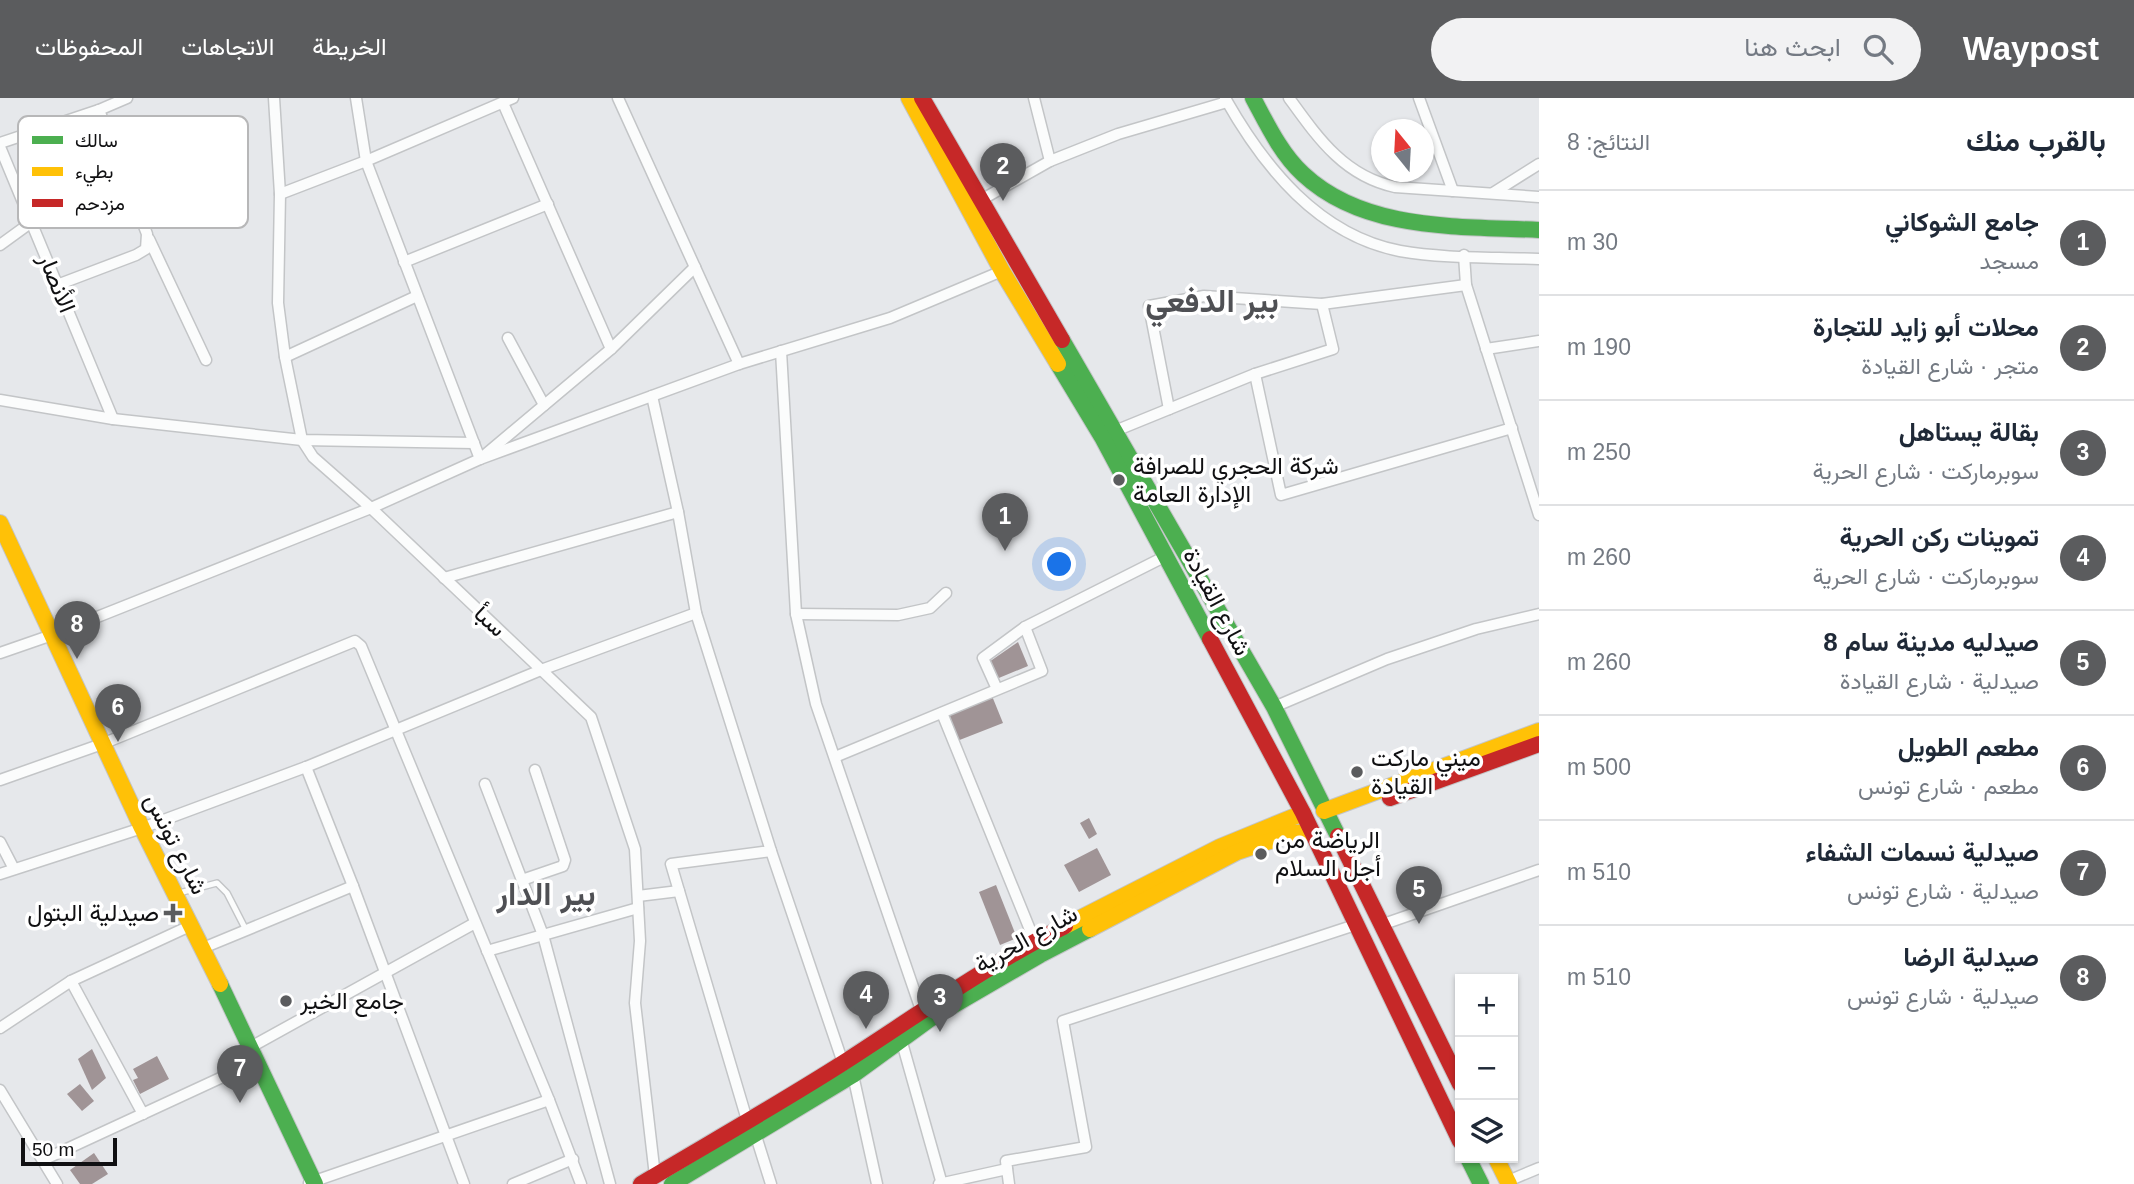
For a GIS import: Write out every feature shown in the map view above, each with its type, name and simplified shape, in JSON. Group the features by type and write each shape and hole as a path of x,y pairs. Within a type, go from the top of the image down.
{"main road":[{"name":"شارع القيادة","path":"909,98 1002,271 1102,436 1303,813 1455,1130"},
{"name":"شارع القيادة","path":"922,98 1273,707 1455,1074"},
{"path":"1252,98 1293,163 1314,185 1339,201 1388,218 1539,230"},
{"name":"شارع تونس","path":"0,523 102,744 192,925 312,1183"},
{"path":"1326,816 1539,731"},
{"path":"1326,816 1539,744"},
{"path":"848,1069 921,1010 1220,847 1303,813"},
{"name":"شارع الحرية","path":"672,1184 751,1127 901,1039 1038,948 1183,882 1237,852 1294,833 1311,832"},
{"path":"648,1180 751,1127"},
{"path":"1470,1163 1481,1184"},
{"path":"1499,1163 1509,1182"}],"street":[{"path":"82,116 127,98"},
{"name":"سبأ","path":"274,98 280,194 278,303 285,357 302,440 313,457 371,508 591,717 635,849 640,941 635,1003 648,1180"},
{"path":"356,98 366,161 480,460"},
{"path":"618,98 739,364"},
{"path":"1034,98 1050,161"},
{"path":"1289,98 1328,150 1362,176 1379,183 1395,187 1539,197"},
{"path":"1419,98 1453,191"},
{"path":"280,194 366,161 508,100 548,204 611,349"},
{"path":"981,200 1050,161 1118,134 1226,100 1273,171 1320,215 1357,237 1392,249 1428,254 1539,259"},
{"path":"99,110 101,116"},
{"path":"0,145 18,139"},
{"name":"الأنصار","path":"0,145 18,186"},
{"path":"1493,193 1539,164"},
{"path":"404,262 548,204"},
{"path":"0,245 23,228"},
{"name":"الأنصار","path":"36,228 113,419"},
{"path":"144,228 206,360"},
{"path":"57,285 136,255 146,249 146,234"},
{"path":"1464,255 1466,285 1539,515"},
{"path":"480,460 611,349 695,267"},
{"path":"0,653 52,635 371,508 480,460 739,364 890,318 1002,271"},
{"path":"1169,409 1149,306 1204,296 1322,304 1466,285"},
{"path":"285,357 417,296"},
{"path":"1115,431 1255,374 1334,349 1322,304"},
{"path":"508,338 544,405"},
{"path":"1486,349 1539,341"},
{"path":"781,351 796,614 816,704 921,1010"},
{"path":"1255,374 1281,495 1512,428"},
{"path":"652,396 678,512 696,613 771,851 848,1069 877,1184"},
{"path":"0,400 113,419 302,440 474,443"},
{"path":"444,578 678,512"},
{"path":"996,689 983,657 1025,627 1166,556"},
{"path":"796,614 898,615 930,608 946,593"},
{"path":"0,874 142,828 306,766 541,670 696,613"},
{"path":"1273,707 1387,659 1476,629 1539,614"},
{"path":"835,757 1042,671 1025,627"},
{"path":"0,780 102,744 355,641 361,646 550,1100 581,1184"},
{"path":"942,713 1038,948"},
{"path":"306,766 464,1184"},
{"path":"522,880 564,866 565,860 536,770"},
{"path":"485,784 543,935 610,1184"},
{"path":"0,842 15,869"},
{"path":"771,851 671,864 771,1184"},
{"path":"1381,925 1539,870"},
{"path":"203,948 353,887"},
{"path":"638,896 679,891"},
{"path":"487,951 638,908"},
{"path":"43,1160 143,1114 252,1055 386,972 475,923"},
{"path":"1009,1184 1006,1161 1086,1147 1063,1021 1358,924"},
{"path":"0,1028 71,981 192,925"},
{"path":"71,981 143,1114"},
{"path":"901,1039 941,1184 1007,1169"},
{"path":"0,1090 57,1184"},
{"path":"312,1183 550,1100"},
{"path":"0,1117 11,1108"},
{"path":"513,1184 573,1159"},
{"path":"1509,1182 1539,1168"}],"lane":[{"path":"176,894 217,883 227,893 246,931"}],"building":[{"path":"1018,642 1028,666 994,680 989,662"},
{"path":"992,696 1003,723 957,741 946,715"},
{"path":"1089,818 1097,834 1089,839 1080,823"},
{"path":"1097,848 1111,875 1079,892 1064,865"},
{"path":"996,885 1017,938 1000,945 979,892"},
{"path":"92,1049 106,1078 92,1090 78,1059"},
{"path":"157,1056 169,1079 140,1094 133,1080 138,1078 133,1069"},
{"path":"80,1084 94,1101 82,1111 67,1094"},
{"path":"94,1153 108,1174 92,1184 80,1184 70,1170"}],"traffic: fast":[{"path":"1253,98 1275,138 1295,166 1328,193 1355,207 1384,216 1446,226 1539,230"},
{"path":"1062,340 1274,707 1338,836"},
{"path":"1058,364 1102,437 1210,639"},
{"path":"672,1184 853,1075 930,1019 1090,929"},
{"path":"220,984 315,1184"},
{"path":"1470,1163 1481,1184"}],"traffic: slow":[{"path":"909,98 1002,271 1058,364"},
{"path":"0,523 142,828 220,984"},
{"path":"1324,811 1539,731"},
{"path":"1065,926 1220,847 1303,813"},
{"path":"1090,929 1237,852 1294,833 1311,832"},
{"path":"1498,1163 1509,1184"}],"traffic: jam":[{"path":"922,98 1062,340"},
{"path":"1210,639 1303,813 1455,1131"},
{"path":"1390,798 1539,744"},
{"path":"1338,836 1455,1074"},
{"path":"641,1184 818,1079 980,974 1065,926"}],"place":[{"name":"محلات أبو زايد للتجارة","path":"1003,201"},
{"name":"شركة الحجري للصرافة الإدارة العامة","path":"1119,480"},
{"name":"جامع الشوكاني","path":"1005,551"},
{"name":"صيدلية الرضا","path":"77,659"},
{"name":"مطعم الطويل","path":"118,742"},
{"name":"ميني ماركت القيادة","path":"1357,772"},
{"name":"الرياضة من أجل السلام","path":"1261,854"},
{"name":"صيدلية البتول","path":"173,913"},
{"name":"صيدليه مدينة سام 8","path":"1419,924"},
{"name":"جامع الخير","path":"286,1001"},
{"name":"تموينات ركن الحرية","path":"866,1029"},
{"name":"بقالة يستاهل","path":"940,1032"},
{"name":"صيدلية نسمات الشفاء","path":"240,1103"}],"district":[{"name":"بير الدفعي","path":"1212,301"},
{"name":"بير الدار","path":"546,894"}]}
